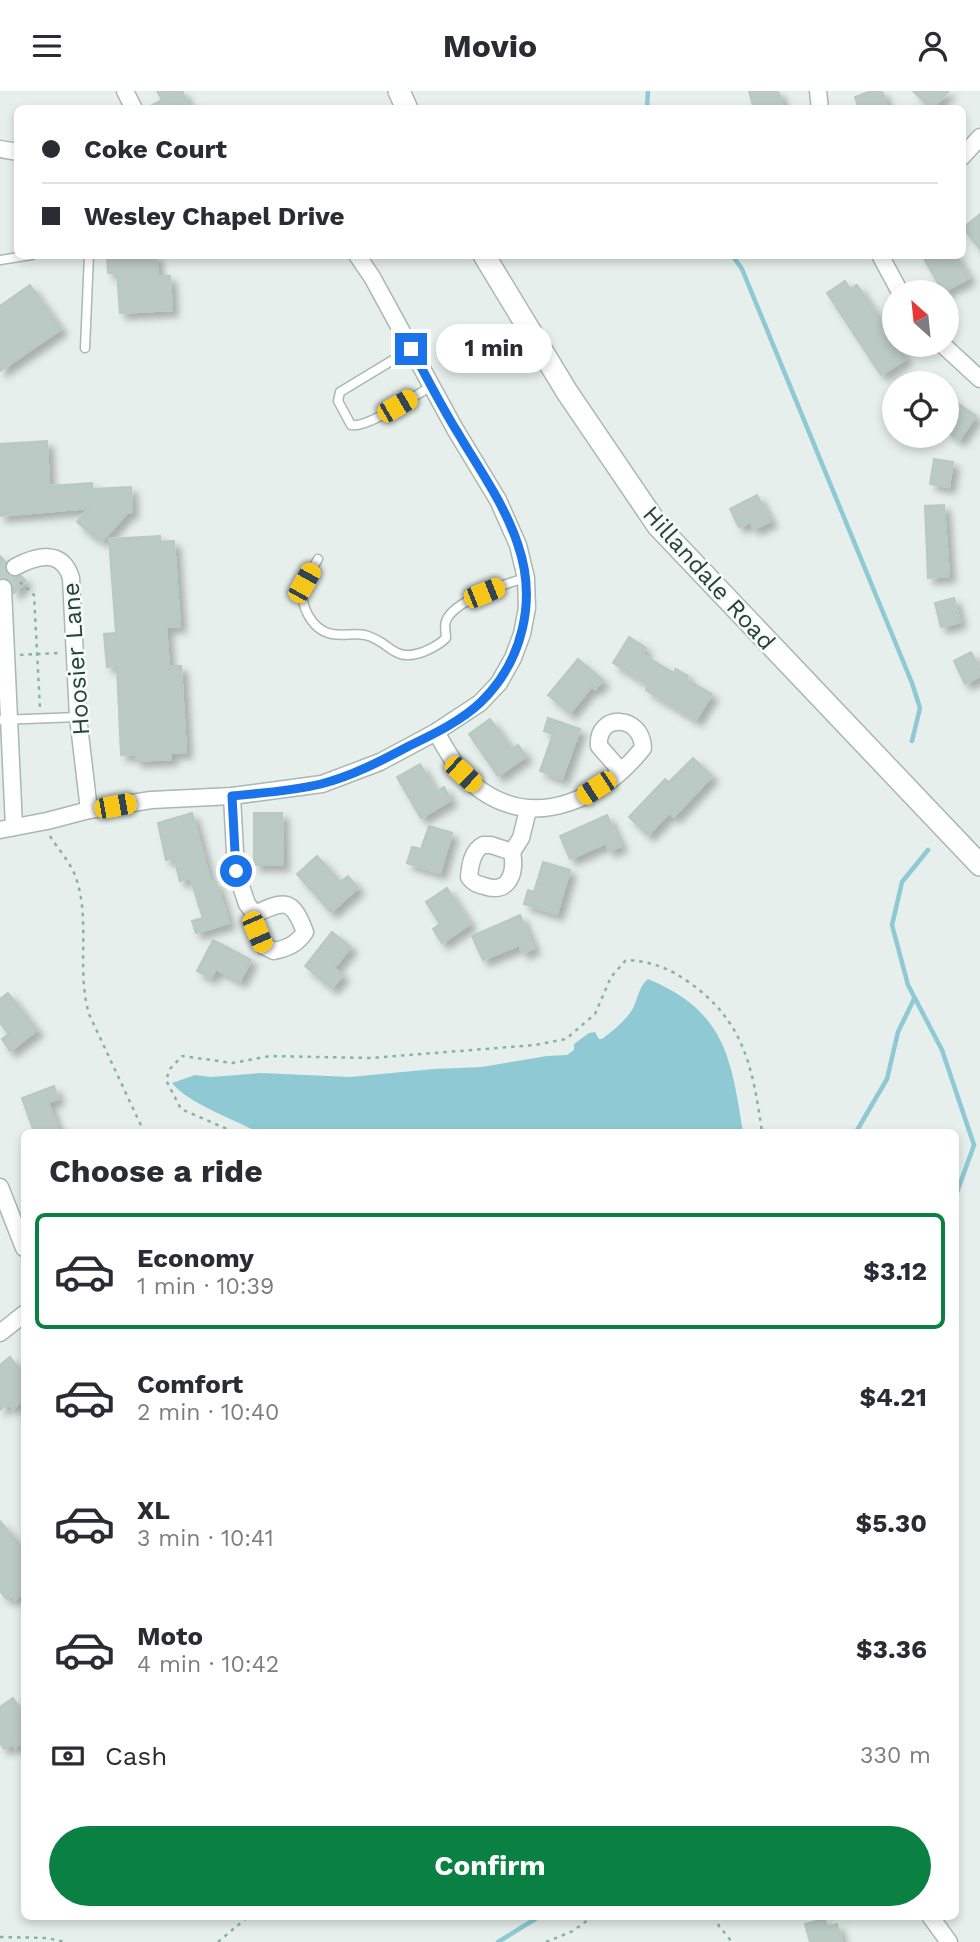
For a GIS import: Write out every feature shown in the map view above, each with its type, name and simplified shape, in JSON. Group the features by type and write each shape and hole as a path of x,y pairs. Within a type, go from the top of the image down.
{"street":[{"path":"966,152 980,137"},
{"path":"11,578 4,720 7,828 89,810 178,797 232,796 321,784 380,762 436,732 480,703 499,683 522,634 527,608 526,578 518,545 498,500 372,277 359,259"},
{"name":"Hillandale Road","path":"486,259 602,446 659,526 980,865"},
{"path":"882,259 894,280"},
{"path":"956,357 980,379"},
{"name":"Hoosier Lane","path":"11,578 43,555 68,568 76,652 78,717 89,810"},
{"path":"436,732 463,774 482,791 528,810 543,810 572,801 610,779 620,770"},
{"path":"232,796 236,871 247,904 255,914"},
{"path":"512,852 521,838 528,810"},
{"path":"0,1187 21,1240"},
{"path":"0,1333 21,1316"},
{"path":"933,1920 949,1942"}],"lane":[{"path":"85,348 89,259"},
{"path":"411,349 340,392 338,401 351,425 357,426 432,386"},
{"path":"318,559 304,583 302,596 309,617 321,630 333,634 360,634 377,638 399,655 409,657 439,646 446,638 445,621 453,610 484,593 526,578"},
{"path":"4,720 78,717"}],"path":[{"path":"11,578 34,595 40,709"},
{"path":"6,655 76,652"},
{"path":"50,836 75,875 80,894 84,996 89,1014 143,1129"},
{"path":"227,1129 181,1109 166,1080 176,1061 182,1056 233,1063 270,1056 371,1058 535,1045 566,1039 595,1014 615,970 626,960 634,960 673,970 723,1012 738,1034 748,1058 762,1129"},
{"path":"218,1942 244,1920"},
{"path":"547,1942 573,1931 588,1920"},
{"path":"717,1920 732,1942"},
{"path":"0,1937 47,1938 65,1942"}],"water":[{"path":"648,979 674,992 694,1006 709,1022 728,1059 742,1129 251,1129 189,1098 172,1083 195,1075 211,1077 261,1073 350,1077 482,1067 567,1055 574,1050 574,1044 589,1033 595,1032 599,1039 602,1039 618,1026 632,1010 642,986"}],"building":[{"path":"157,91 182,91 189,105 153,105 162,100"},
{"path":"749,91 778,91 783,105 753,105"},
{"path":"871,91 882,91 887,105 858,105 855,97"},
{"path":"913,91 949,91 936,105 928,105"},
{"path":"980,214 980,249 966,232 966,226"},
{"path":"107,259 156,259 158,276 170,276 172,310 120,313 117,273 108,273"},
{"path":"924,259 958,259 969,278 959,283 959,280 936,280"},
{"path":"845,281 850,289 857,285 882,323 882,357 906,359 887,371 882,371 881,375 827,293"},
{"path":"30,285 61,329 0,371 0,306"},
{"path":"959,404 976,416 959,440"},
{"path":"47,441 49,486 92,483 92,489 131,487 132,512 127,513 102,541 77,522 89,508 0,516 0,444"},
{"path":"934,459 953,462 949,487 930,484"},
{"path":"757,495 771,521 754,529 750,522 739,527 730,509"},
{"path":"944,505 949,576 928,578 925,506"},
{"path":"160,536 160,542 174,541 180,626 166,627 169,666 181,666 186,752 171,753 171,759 136,761 136,754 121,755 117,666 107,667 104,634 116,633 109,539"},
{"path":"0,556 6,562 5,571 9,575 21,576 26,581 14,593 11,582 7,578 0,578"},
{"path":"954,598 960,622 941,627 935,603"},
{"path":"629,637 646,648 642,654 674,673 676,669 688,676 686,679 712,694 696,720 646,690 649,685 613,663"},
{"path":"971,652 980,670 980,676 965,684 954,661"},
{"path":"578,659 603,680 595,689 592,686 570,713 548,695"},
{"path":"548,718 580,729 562,779 540,771 553,734 544,731"},
{"path":"490,719 512,749 518,745 526,756 498,776 469,734"},
{"path":"693,758 712,776 674,817 669,813 648,835 629,817 665,779 669,782"},
{"path":"420,764 436,792 444,787 451,800 421,818 397,777"},
{"path":"192,813 211,883 216,882 229,923 196,933 192,921 203,918 190,878 180,881 174,858 166,860 158,823"},
{"path":"254,813 282,813 283,865 254,865"},
{"path":"607,815 621,846 609,851 606,843 570,859 560,836"},
{"path":"429,826 452,833 440,873 407,863 412,847 421,849"},
{"path":"317,856 340,882 348,876 358,888 331,912 297,874"},
{"path":"543,862 570,870 557,914 524,904 528,890 534,892"},
{"path":"447,888 470,924 442,943 433,929 440,924 426,902"},
{"path":"520,915 534,948 523,953 519,945 483,960 472,936"},
{"path":"332,932 351,947 334,968 343,975 332,988 305,966"},
{"path":"213,940 251,960 240,981 216,969 211,978 197,971"},
{"path":"8,993 37,1030 10,1051 2,1039 9,1034 0,1023 0,999"},
{"path":"54,1086 58,1099 48,1102 58,1129 33,1129 22,1098"},
{"path":"10,1357 21,1371 21,1402 13,1409 8,1403 0,1410 0,1365"},
{"path":"0,1521 21,1546 21,1594 15,1600 11,1595 7,1599 0,1591"},
{"path":"13,1698 21,1711 21,1744 15,1748 12,1744 4,1749 0,1743 0,1707"},
{"path":"825,1920 827,1927 837,1924 842,1942 810,1942 805,1924"}],"waterway":[{"path":"647,105 648,91"},
{"path":"735,259 742,269 912,683 920,708 912,741"},
{"path":"928,850 902,882 892,925 908,985 942,1050 974,1145 959,1187"},
{"path":"858,1129 887,1079 898,1032 914,999"},
{"path":"498,1942 534,1920"}],"tunnel":[{"path":"3,588 6,574 15,567"}],"route":[{"path":"236,871 232,796 321,784 380,762 436,732 480,703 499,683 522,634 527,608 526,578 518,545 498,500 411,349"}]}
